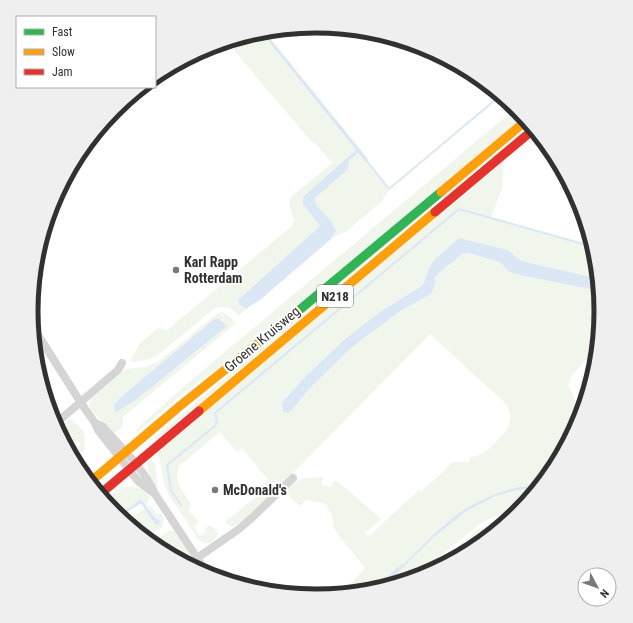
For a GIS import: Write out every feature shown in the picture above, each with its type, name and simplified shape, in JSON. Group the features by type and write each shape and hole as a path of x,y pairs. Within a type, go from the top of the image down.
{"main road":[{"name":"Groene Kruisweg","path":"94,479 328,288 522,124"},
{"name":"Groene Kruisweg","path":"104,491 530,133"}],"street":[{"path":"39,337 81,403 96,423 98,430 152,487 155,494 202,565"},
{"path":"60,420 118,370 122,363"},
{"path":"197,558 254,516 293,478"}],"shaded area":[{"path":"265,37 356,150 302,203 319,225 318,229 240,305 246,309 239,316 228,308 215,308 159,354 145,360 130,361 140,343 158,328 167,330 292,226 294,222 290,206 291,197 332,163 317,145 309,139 231,47"},
{"path":"265,37 269,37 367,158 367,161 365,161 358,153 349,161 348,169 315,198 316,205 331,221 336,231 332,238 261,299 246,309 240,305 238,300 319,227 302,203 304,196 356,150"},
{"path":"511,113 519,121 277,324 180,396 138,432 136,429 188,383"},
{"path":"525,127 525,127 157,440 155,437"},
{"path":"358,153 365,161 367,161 390,188 383,200 347,231 332,238 334,235 330,221 316,205 315,198 348,169 349,161"},
{"path":"504,160 502,189 491,217 587,245 593,278 522,261 508,250 459,238 429,268 423,285 380,312 301,381 282,403 291,411 308,390 352,347 402,310 431,294 435,285 435,278 462,254 468,253 500,262 509,272 515,274 594,290 595,312 593,348 590,367 590,362 585,360 571,377 568,385 578,408 560,447 546,461 547,467 538,480 537,474 536,483 533,486 495,494 470,506 456,515 405,563 395,569 382,583 346,588 365,568 334,529 332,515 326,504 307,500 299,506 287,491 294,483 303,479 313,477 323,478 322,485 331,487 335,480 381,519 365,533 368,537 419,490 421,492 453,462 470,462 470,457 481,454 487,450 505,433 511,418 508,408 504,402 430,334 275,491 248,517 233,527 225,522 256,497 253,492 268,480 242,448 237,452 220,432 179,466 177,472 178,482 191,504 189,511 199,522 194,527 200,536 207,532 205,529 209,525 213,527 218,533 212,541 205,544 199,540 168,494 163,479 159,457 155,452"},
{"path":"459,238 508,250 522,261 593,278 594,290 515,274 509,272 500,262 468,253 462,254 435,278 435,285 431,294 402,310 352,347 308,390 291,411 287,413 283,411 282,403 301,381 345,339 380,312 423,285 429,268 434,260"},
{"path":"218,313 224,313 236,323 123,417 123,426 114,433 91,410 89,404 92,398 126,369 145,367 159,361","holes":["221,319 226,326 136,400 116,412 115,411 114,404 121,397"]},
{"path":"219,318 227,326 136,400 116,412 115,411 114,404 121,397 212,321"},
{"path":"72,419 84,432 84,450 78,456 77,450 81,443 70,440 62,425"},
{"path":"150,458 155,464 158,489 149,474 147,466"},
{"path":"537,474 540,474 541,476 536,483"},
{"path":"130,486 140,488 150,496 146,505 141,499 128,509 123,511 109,497 117,490"},
{"path":"533,486 531,489 518,490 495,496 465,512 434,537 389,581 382,583 395,569 405,563 456,515 470,506 495,494 519,487"},
{"path":"531,489 508,513 480,524 428,567 389,581 434,537 464,512 495,496 518,490"},
{"path":"141,499 154,517 160,522 158,525 155,524 141,503 129,511 124,512 123,511 128,509"},
{"path":"149,505 152,507 157,514 162,514 164,519 162,525 163,527 155,532 148,533 129,517 145,508 155,524 160,520 154,517 147,506"},
{"path":"502,519 471,543 444,559 476,531"},
{"path":"171,530 176,532 189,553 188,557 187,558 177,553 156,539"}],"waterway":[{"path":"367,161 389,189 496,99"},
{"path":"181,505 171,491 167,465 215,426 217,422 215,413 459,209 587,245"}],"traffic: fast":[{"path":"297,312 441,192"}],"traffic: slow":[{"path":"441,192 522,124"},
{"path":"199,411 435,212"},
{"path":"94,479 181,405 297,312"}],"traffic: jam":[{"path":"435,212 530,133"},
{"path":"104,491 199,411"}],"place":[{"name":"Karl Rapp Rotterdam","path":"176,270"},
{"name":"McDonald's","path":"215,490"}]}
